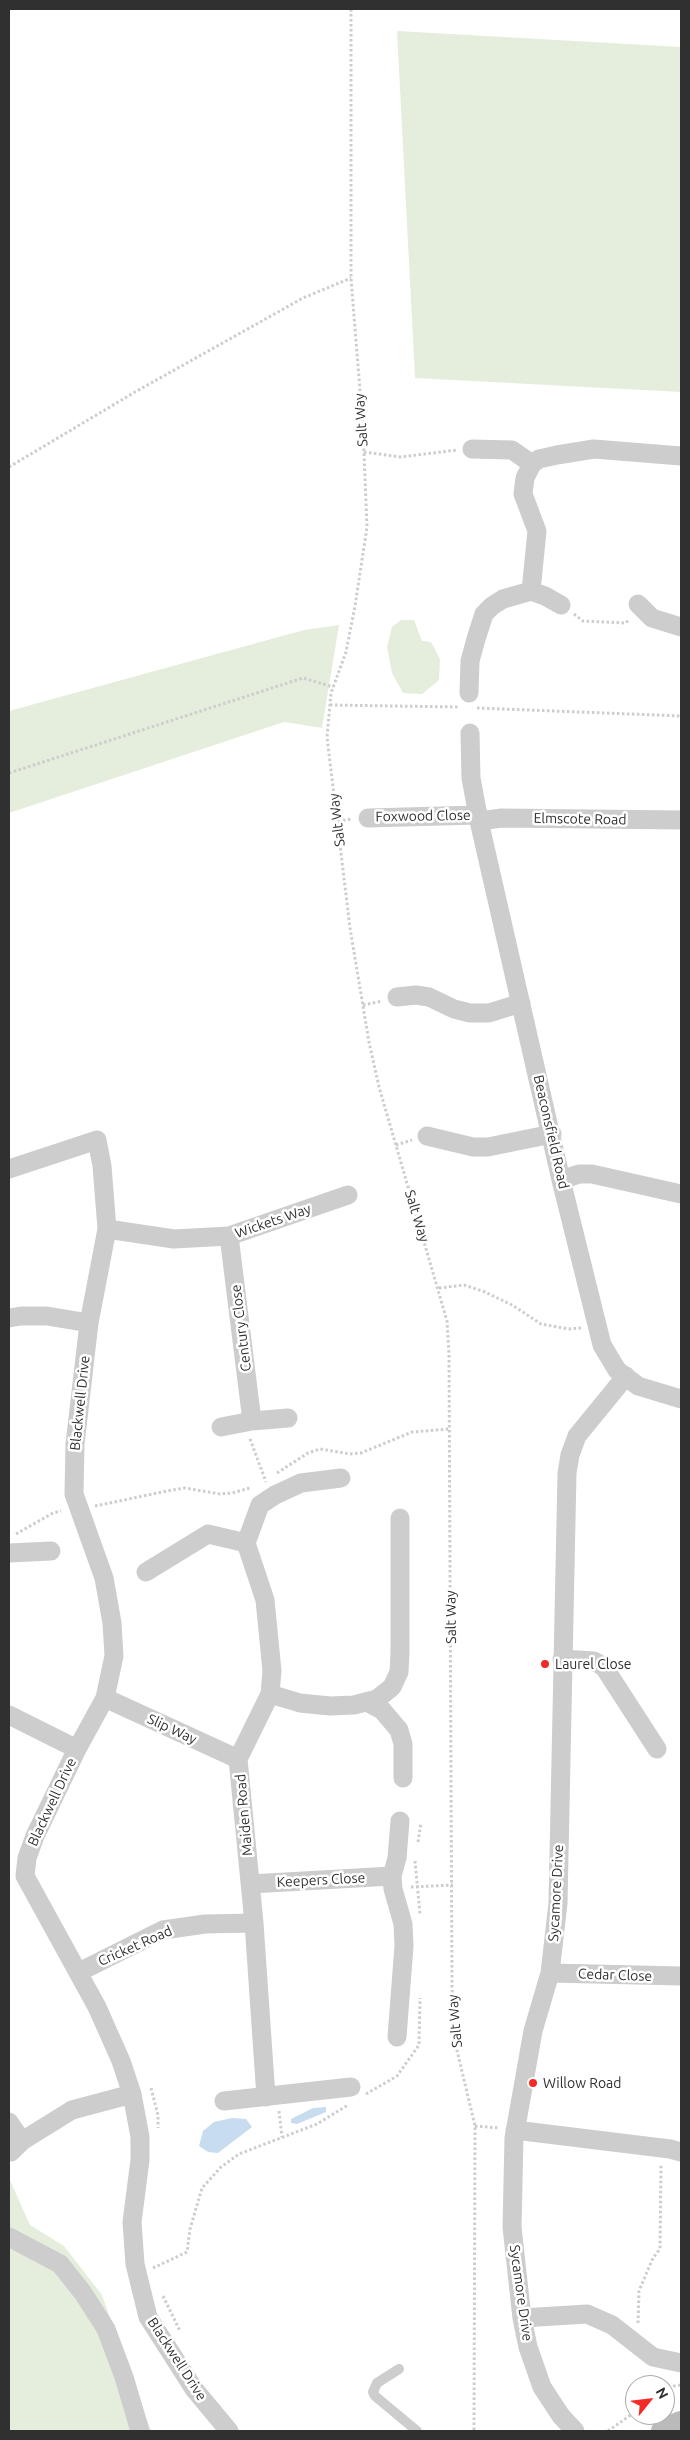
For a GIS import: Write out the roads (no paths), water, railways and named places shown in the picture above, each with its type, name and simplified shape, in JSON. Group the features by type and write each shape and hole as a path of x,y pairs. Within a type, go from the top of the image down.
{"street":[{"path":"472,449 512,450 532,464"},
{"path":"531,591 536,531 523,494 525,478 532,464 539,459 594,449 681,456"},
{"path":"470,701 470,661 484,614 503,599 531,591 561,605"},
{"path":"638,604 652,618 681,626"},
{"name":"Beaconsfield Road","path":"470,733 470,772 478,818 552,1134 561,1180 597,1325 607,1357 617,1370 638,1386 681,1399"},
{"name":"Foxwood Close","path":"368,818 478,818"},
{"name":"Elmscote Road","path":"478,818 681,820"},
{"path":"397,997 416,995 429,997 454,1009 470,1013 488,1013 521,1003"},
{"path":"427,1136 473,1147 552,1134"},
{"name":"Blackwell Drive","path":"9,1169 97,1140 102,1166 107,1228 89,1323 74,1444 74,1494 104,1578 112,1623 114,1656 106,1698 77,1749 17,1878 78,1972 117,2052 132,2094 137,2114 140,2152 132,2222 134,2264 148,2317 194,2389 229,2431"},
{"path":"561,1180 579,1174 592,1174 681,1194"},
{"name":"Wickets Way","path":"107,1228 174,1239 230,1236 348,1195"},
{"name":"Century Close","path":"230,1236 248,1421"},
{"path":"9,1318 47,1316 89,1323"},
{"name":"Sycamore Drive","path":"574,2431 564,2424 542,2387 533,2366 522,2318 512,2227 515,2130 533,2031 550,1973 558,1903 567,1473 576,1436 626,1376"},
{"path":"221,1426 248,1421 288,1418"},
{"path":"146,1572 208,1534 246,1543 260,1505 270,1487 341,1478"},
{"path":"270,1694 300,1703 330,1706 377,1699 392,1687 398,1672 400,1518"},
{"name":"Maiden Road","path":"246,1543 265,1600 272,1671 270,1694 238,1759 272,2096"},
{"path":"9,1552 51,1551"},
{"path":"562,1659 594,1661 604,1667 657,1749"},
{"name":"Slip Way","path":"106,1698 238,1759"},
{"path":"367,1702 382,1710 399,1730 403,1744 403,1778"},
{"path":"9,1715 77,1749"},
{"path":"397,2037 404,1946 403,1924 393,1882 400,1821"},
{"name":"Keepers Close","path":"250,1884 393,1882"},
{"name":"Cricket Road","path":"78,1972 163,1930 205,1924 254,1923"},
{"name":"Cedar Close","path":"550,1973 681,1976"},
{"path":"224,2101 351,2087"},
{"path":"9,2122 17,2146 72,2110 132,2094"},
{"path":"515,2130 681,2152"},
{"path":"9,2237 60,2264 83,2293 106,2329 140,2431"},
{"path":"522,2318 586,2314 612,2325 654,2357 681,2363"}],"lane":[{"path":"399,2369 376,2382 374,2392 376,2396 417,2431"}],"water":[{"path":"326,2107 326,2112 297,2124 291,2123 291,2119 313,2108"},
{"path":"232,2118 246,2119 252,2127 218,2153 208,2152 199,2146 203,2131 214,2122"}],"place":[{"name":"Laurel Close","path":"545,1664"},
{"name":"Willow Road","path":"533,2083"}]}
